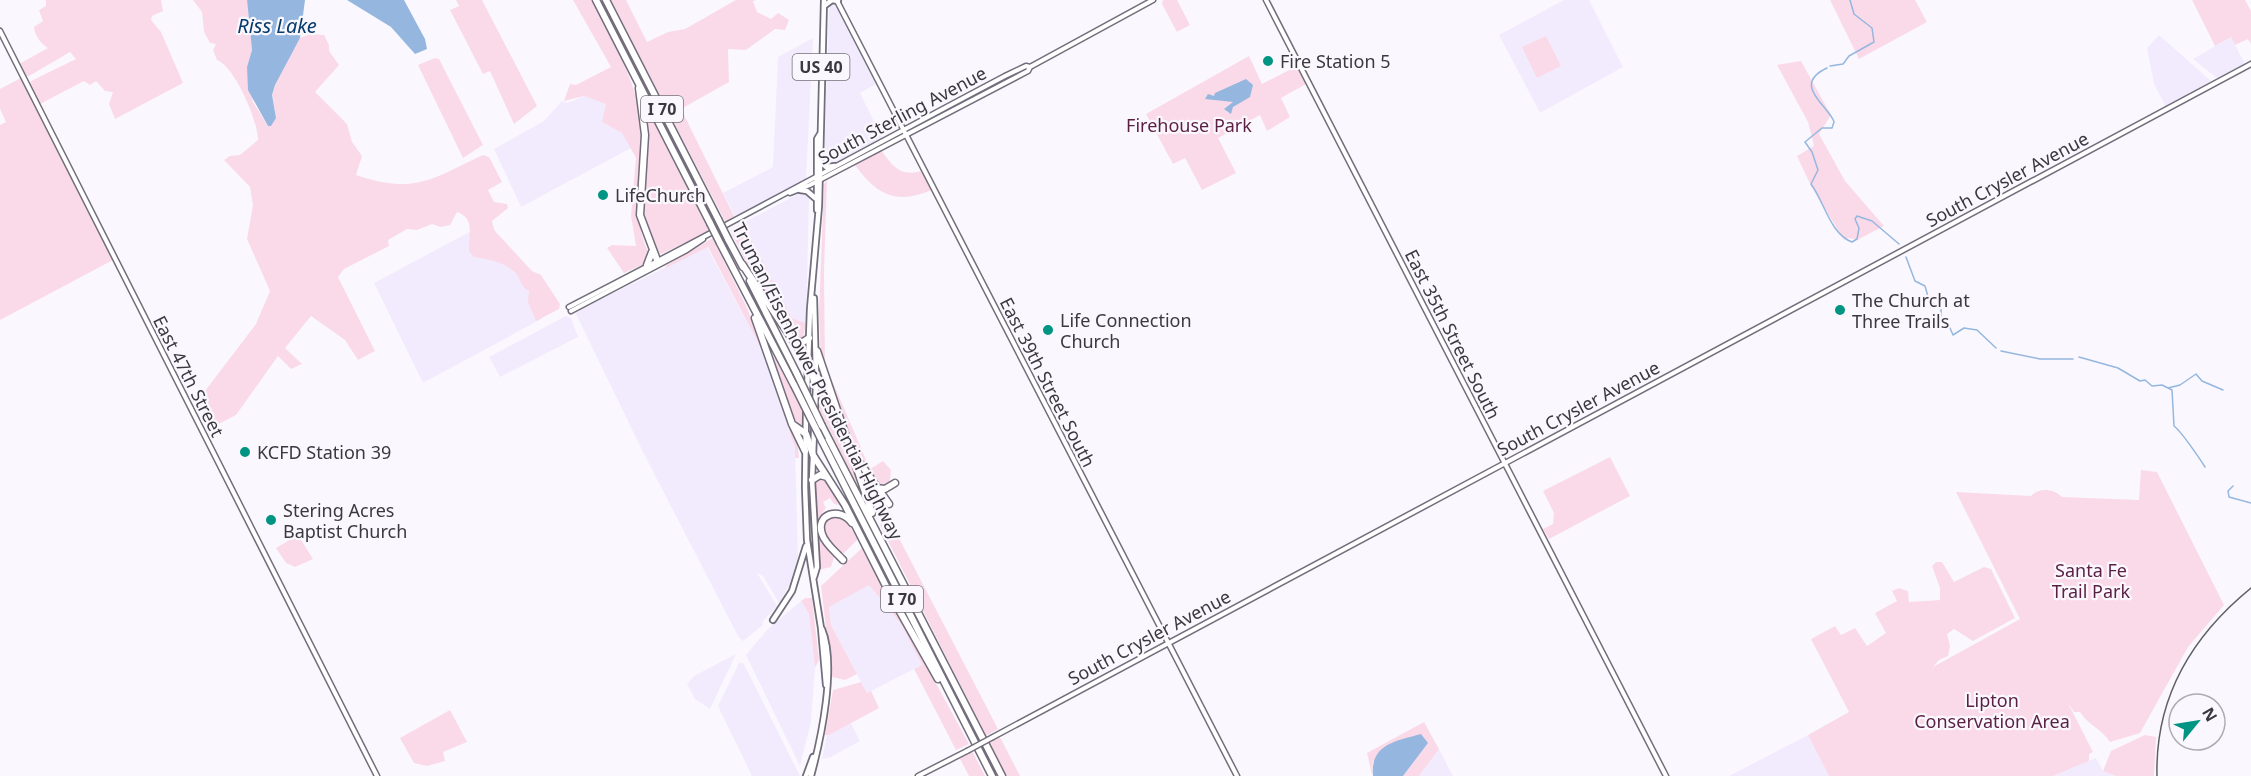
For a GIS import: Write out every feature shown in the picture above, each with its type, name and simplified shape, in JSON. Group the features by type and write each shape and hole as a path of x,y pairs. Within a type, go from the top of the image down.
{"highway":[{"name":"Truman/Eisenhower Presidential Highway","path":"596,0 992,776"},
{"name":"Truman/Eisenhower Presidential Highway","path":"606,0 1002,776"},
{"path":"637,79 645,124 640,215 652,252 657,260"},
{"path":"647,265 652,252"},
{"path":"742,264 830,395"},
{"path":"754,308 792,424 805,451"},
{"path":"795,342 803,342 810,338"},
{"path":"817,351 830,395 878,531"},
{"path":"808,362 816,386"},
{"path":"807,390 816,386 825,387"},
{"path":"792,424 806,434 813,455 828,477 969,732"},
{"path":"806,434 814,432"},
{"path":"847,441 875,488 889,504"},
{"path":"812,480 820,475 828,477"},
{"path":"875,488 885,489 895,483"},
{"path":"843,560 822,535 823,521 830,514 841,513 849,519 859,533"}],"main road":[{"name":"US 40","path":"817,210 815,198 820,162 824,0"},
{"name":"South Sterling Avenue","path":"789,193 800,190 835,166 1028,71 1153,0"},
{"name":"East 35th Street South","path":"1266,0 1666,776"},
{"path":"824,6 830,1 837,1"},
{"name":"East 39th Street South","path":"837,1 1237,776"},
{"name":"East 47th Street","path":"0,31 377,776"},
{"name":"South Crysler Avenue","path":"918,776 2251,64"},
{"name":"South Sterling Avenue","path":"703,239 906,131"},
{"name":"US 40","path":"806,776 824,711 826,685 829,679 828,661 807,540 805,451 817,210 817,139 820,134"},
{"path":"820,162 826,167 835,166"},
{"path":"800,190 809,192 815,198"},
{"path":"703,239 686,251 570,309 647,265 703,239"},
{"name":"US 40","path":"813,296 817,351 812,480 817,567 814,578"},
{"path":"773,620 798,576 807,540"},
{"name":"US 40","path":"811,776 813,757"}],"shaded area":[{"path":"1564,0 1589,0 1623,67 1540,113 1499,35"},
{"path":"832,3 842,12 878,83 860,93 883,139 834,164 827,165 824,163 829,9"},
{"path":"2159,35 2211,81 2166,107 2154,84 2147,48"},
{"path":"2231,37 2245,64 2217,78 2193,59"},
{"path":"813,38 806,179 736,218 723,193 773,167 778,57"},
{"path":"585,96 606,104 602,122 622,133 631,148 521,207 494,149 544,121 562,101 567,103"},
{"path":"800,193 809,196 806,323 792,318 743,223"},
{"path":"490,221 543,318 423,383 374,283"},
{"path":"707,247 764,354 795,448 798,557 790,584 779,603 763,576 757,573 777,606 763,621 763,625 743,641 739,638 643,452 575,312"},
{"path":"566,316 571,318 578,337 500,377 489,357"},
{"path":"869,585 901,624 922,665 867,693 831,625 829,606"},
{"path":"801,601 809,614 815,668 811,722 800,766 746,655 767,630"},
{"path":"736,654 710,709 695,699 687,684 694,676"},
{"path":"739,663 743,663 748,672 800,776 752,776 718,706"},
{"path":"851,723 860,741 831,757 822,759 827,735"},
{"path":"1808,735 1829,776 1729,776"},
{"path":"1439,749 1453,776 1419,776"},
{"path":"2096,758 2103,771 2116,776 2053,776"}],"green space":[{"path":"46,0 161,0 163,11 152,16 151,20 161,32 183,83 115,119 109,104 113,92 105,91 96,81 90,85 84,81 40,104 30,85 31,81 76,59 70,52 29,76 26,76 19,64 48,48 43,45 35,33 34,27 43,21 39,10 46,6"},
{"path":"193,0 247,0 252,50 247,67 253,102 268,126 276,118 272,95 279,74 300,38 310,34 324,35 329,51 339,65 315,92 347,124 352,142 362,156 356,175 394,184 409,184 436,177 483,155 489,157 502,182 488,190 494,202 507,204 508,208 492,221 494,230 532,271 541,275 560,304 559,309 536,321 528,302 529,291 523,287 517,274 501,263 474,257 469,251 470,228 463,215 457,212 450,225 441,227 432,224 417,230 407,229 388,240 389,246 344,269 338,277 375,351 358,360 345,340 311,316 285,348 302,364 291,369 278,356 236,415 211,428 195,396 205,391 256,324 270,291 247,239 253,205 250,187 224,160 230,156 240,155 258,140 257,131 250,108 238,83 217,60 213,50 216,44 210,43 204,32 202,12"},
{"path":"456,0 482,0 537,106 514,124 490,71 483,74 450,10 459,6"},
{"path":"573,0 592,0 629,75 639,107 642,158 639,221 649,254 642,265 624,273 607,248 612,245 636,246 631,216 636,158 622,133 602,122 606,104 584,96 564,101 570,84 576,85 611,67"},
{"path":"610,0 626,0 647,42 668,32 685,29 736,0 756,0 753,1 757,12 771,19 778,13 789,20 785,30 775,29 746,50 728,49 729,82 681,109 735,218 726,223"},
{"path":"1163,0 1177,0 1190,25 1177,32 1162,4"},
{"path":"1830,0 1915,0 1927,22 1859,59"},
{"path":"2192,0 2245,0 2251,11 2251,44 2248,39 2235,45 2231,37 2215,46"},
{"path":"1546,36 1561,66 1537,78 1522,47"},
{"name":"Firehouse Park","path":"1249,56 1262,84 1297,66 1306,84 1281,98 1290,117 1267,131 1260,115 1218,138 1236,173 1202,190 1185,158 1173,164 1146,114"},
{"path":"435,58 439,59 483,145 463,158 418,65"},
{"path":"1801,61 1831,115 1819,134 1845,181 1884,226 1857,240 1849,238 1844,240 1811,186 1797,156 1814,146 1808,122 1777,65"},
{"path":"21,78 113,260 0,320 0,125 6,122 0,109 0,89"},
{"path":"644,103 709,231 661,254 657,253 643,218 647,132"},
{"path":"881,150 899,170 910,173 925,170 934,189 921,194 899,197 881,191 855,165"},
{"path":"827,180 824,271 825,364 870,469 883,461 891,470 890,481 883,486 873,481 852,448 821,360 819,313 824,184"},
{"path":"743,223 792,318 806,323 803,339 795,337 746,262 730,230"},
{"path":"713,238 747,308 797,439 799,458 795,458 795,448 764,354 708,247 666,268 665,266"},
{"path":"768,345 803,410 802,430 790,411"},
{"path":"819,387 828,398 860,491 816,403"},
{"path":"1610,457 1630,496 1549,539 1543,529 1553,524 1554,513 1543,491"},
{"path":"2141,470 2157,472 2224,605 2188,647 2140,733 2110,742 2080,712 2074,712 2068,703 2093,752 2089,754 2089,761 2053,776 1829,776 1808,735 1849,712 1811,639 1835,626 1841,635 1855,628 1867,646 1886,633 1875,613 1897,601 1892,591 1899,588 1908,591 1909,602 1940,600 1940,588 1932,566 1936,562 1942,562 1954,582 1984,567 1991,569 2015,618 1973,641 1954,629 1947,634 1950,646 1948,656 1939,660 1933,667 2020,619 1956,492 2031,496 2038,491 2046,490 2062,497 2139,500"},
{"path":"819,476 825,478 844,506 834,504 830,498 823,502 826,508 820,520 822,533 834,557 831,567 818,570 814,480"},
{"path":"836,515 845,519 858,539 844,553 831,544 824,528 827,519"},
{"path":"887,515 998,729 986,736 880,525"},
{"path":"298,535 313,559 295,567 286,563 276,548"},
{"path":"862,548 969,744 956,750 914,669 922,665 901,624 869,585 829,607 831,625 857,674 845,680 832,677 821,586"},
{"path":"805,598 812,598 819,660 815,668 809,614 801,601"},
{"path":"861,682 867,693 871,691 879,708 825,735 833,690"},
{"path":"450,710 467,742 443,752 445,761 427,766 414,763 400,738"},
{"path":"1424,722 1439,749 1419,776 1403,776 1428,743 1409,740 1402,740 1387,748 1373,762 1372,775 1367,753"},
{"path":"2145,735 2156,737 2154,776 2116,776 2103,771 2111,751"},
{"path":"999,737 1020,776 1006,776 988,742"},
{"path":"972,751 985,776 969,776 959,757"}],"water":[{"name":"Riss Lake","path":"247,0 305,0 300,38 272,95 276,118 271,126 268,126 248,90 247,67 252,50"},
{"name":"Riss Lake","path":"347,0 404,0 425,39 427,49 415,54 391,27"},
{"path":"1246,79 1253,85 1250,97 1233,107 1231,114 1224,109 1233,102 1205,99 1208,94 1214,96 1215,93"},
{"path":"1421,734 1428,743 1403,776 1373,776 1373,765 1380,750 1394,742"}],"waterway":[{"path":"1830,66 1843,64 1849,56 1874,42 1872,28 1854,14 1850,0"},
{"path":"1827,68 1817,75 1812,82 1812,89 1834,122 1832,128 1822,128 1805,142 1812,152 1818,170 1811,184 1833,225 1844,238 1852,242 1857,239 1859,228 1855,219 1857,216 1872,221 1899,244"},
{"path":"1906,257 1915,281 1925,286 1929,300 1941,309 1941,324 1950,328 1953,335 1964,328 1977,330 1996,348"},
{"path":"2001,351 2040,359 2073,359"},
{"path":"2079,357 2118,368 2140,381 2145,380 2152,386 2162,385 2172,390 2174,426 2205,467"},
{"path":"2168,388 2180,385 2196,374 2202,381 2223,390"},
{"path":"2233,486 2228,491 2229,497 2251,503"}],"railway":[{"path":"2157,776 2158,747 2163,720 2170,695 2181,671 2211,627 2251,588"}],"place":[{"name":"Fire Station 5","path":"1268,61"},
{"name":"LifeChurch","path":"603,195"},
{"name":"The Church at Three Trails","path":"1840,310"},
{"name":"Life Connection Church","path":"1048,330"},
{"name":"KCFD Station 39","path":"245,452"},
{"name":"Stering Acres Baptist Church","path":"271,520"}],"park label":[{"name":"Santa Fe Trail Park","path":"2091,580"},
{"name":"Lipton Conservation Area","path":"1992,710"}]}
